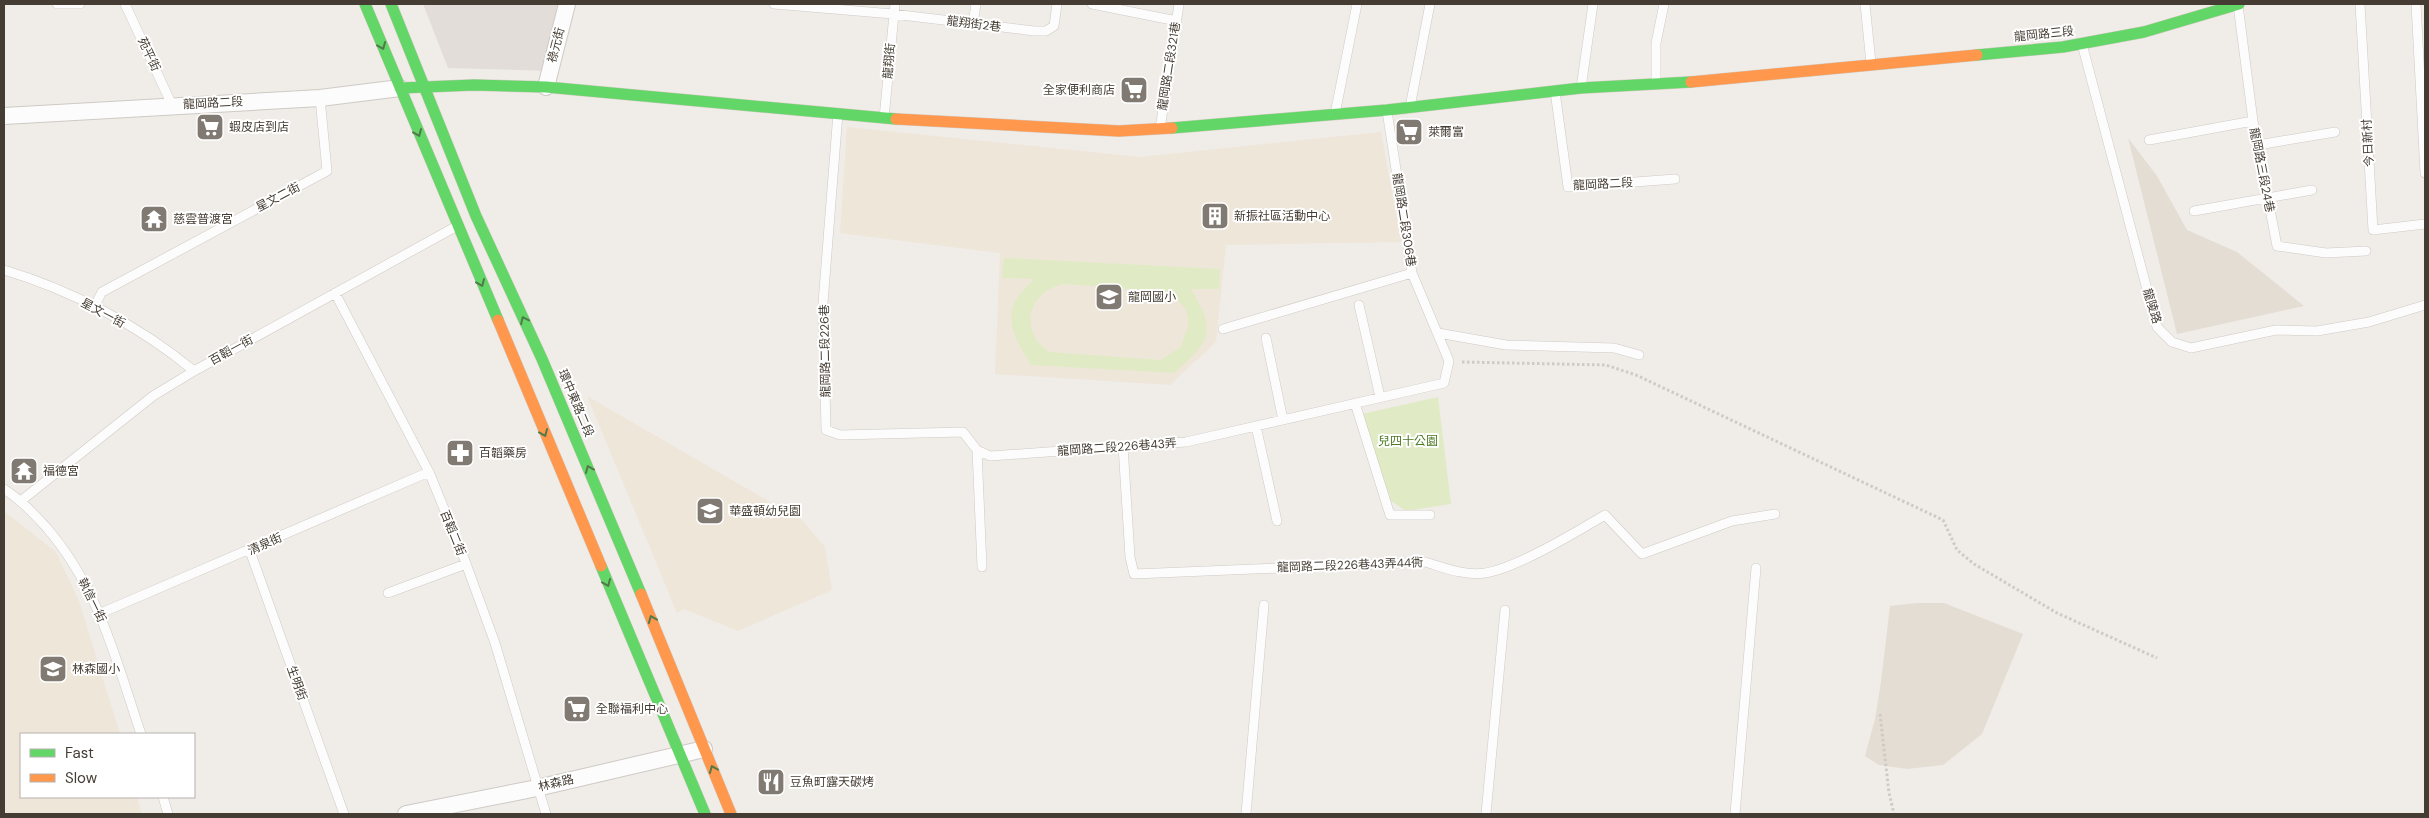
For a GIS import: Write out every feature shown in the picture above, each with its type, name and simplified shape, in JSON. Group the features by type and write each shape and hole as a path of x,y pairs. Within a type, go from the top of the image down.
{"main road":[{"path":"365,4 705,814"},
{"name":"環中東路二段","path":"391,4 422,87 476,216 542,359 603,501 731,814"},
{"name":"龍岡路三段","path":"1160,129 1387,110 1581,88 1656,84 2082,44 2144,32 2239,4"},
{"name":"龍岡路二段","path":"400,88 474,85 546,87 884,118 1119,131 1160,129"}],"street":[{"name":"祿元街","path":"546,87 567,4"},
{"name":"龍岡路二段","path":"4,116 320,98 400,88"},
{"name":"林森路","path":"406,814 536,788 704,749"}],"lane":[{"path":"58,4 80,4"},
{"name":"苑平街","path":"126,4 172,105"},
{"name":"龍翔街2巷","path":"774,4 894,14 1034,31 1046,30 1054,26 1057,4"},
{"name":"龍翔街","path":"884,118 895,4"},
{"path":"973,23 976,4"},
{"path":"1092,4 1176,21"},
{"name":"龍岡路二段321巷","path":"1160,129 1180,4"},
{"path":"1335,114 1357,4"},
{"path":"1410,107 1430,4"},
{"path":"1581,88 1593,4"},
{"path":"1656,84 1656,43 1664,4"},
{"path":"1865,4 1871,65"},
{"name":"龍岡路三段24巷","path":"2239,4 2253,121 2276,246 2326,253 2366,251"},
{"name":"今日新村","path":"2360,4 2373,230 2425,224"},
{"path":"2416,4 2425,173"},
{"name":"龍陵路","path":"2082,44 2156,327 2172,342 2191,348 2276,330 2317,331 2387,318 2425,305"},
{"name":"龍岡路二段","path":"1555,91 1568,187 1675,179"},
{"name":"星文二街","path":"94,307 102,292 327,171 320,98"},
{"name":"龍岡路二段306巷","path":"1387,110 1412,273 1449,361"},
{"name":"龍岡路二段226巷","path":"838,113 823,303 826,430 840,435 963,432 977,450"},
{"path":"2149,140 2253,121"},
{"path":"2258,145 2335,132"},
{"path":"2194,211 2312,190"},
{"name":"百韜一街","path":"22,500 153,396 194,370 457,226"},
{"name":"星文一街","path":"4,270 27,277 94,307 167,349 194,370"},
{"path":"1223,329 1412,273"},
{"name":"百韜二街","path":"335,293 429,472 495,643 536,788 546,814"},
{"path":"1359,305 1380,397"},
{"path":"1438,334 1506,345 1614,348 1639,354"},
{"path":"1266,338 1283,420"},
{"name":"龍岡路二段226巷43弄","path":"977,450 990,456 1186,442 1444,383 1449,361"},
{"path":"1354,403 1390,515 1430,515"},
{"path":"1256,426 1277,521"},
{"name":"龍岡路二段226巷43弄44衖","path":"1123,446 1130,557 1134,574 1425,562 1462,574 1486,573 1514,563 1605,515 1642,554 1732,521 1775,514"},
{"path":"977,450 982,567"},
{"name":"清泉街","path":"101,613 250,551 429,472"},
{"name":"執信一街","path":"4,489 22,500 67,552 101,613 142,733"},
{"name":"生明街","path":"250,551 344,814"},
{"path":"388,593 466,564"},
{"path":"1735,814 1756,568"},
{"path":"1246,814 1264,605"},
{"path":"1486,814 1505,610"},
{"path":"162,798 168,814"}],"path":[{"path":"1449,361 1606,365 1636,375 1943,520 1957,550 1974,564 2057,613 2157,658"},
{"path":"1880,714 1889,793 1894,814"}],"shaded area":[{"path":"423,4 563,4 550,71 448,68"},
{"name":"龍岡國小","path":"847,127 1140,157 1381,132 1401,242 1226,245 1216,342 1170,385 995,374 1000,253 840,233"},
{"path":"2128,138 2157,176 2187,230 2237,252 2304,306 2177,334"},
{"name":"華盛頓幼兒園","path":"587,396 803,521 825,547 832,590 738,631 684,609 677,613"},
{"name":"林森國小","path":"4,511 56,552 79,601 120,733 20,733 20,798 137,798 142,814 4,814"},
{"path":"1944,603 2023,634 1982,734 1943,765 1907,769 1879,765 1865,756 1875,719 1890,606"}],"green space":[{"path":"1004,258 1220,269 1219,289 1191,289 1205,316 1206,335 1196,352 1174,373 1031,365 1014,334 1011,317 1012,309 1018,297 1034,279 1002,278","holes":["1064,284 1170,292 1185,308 1188,326 1181,347 1160,360 1049,352 1037,341 1032,331 1031,313 1039,297 1046,291"]},
{"name":"兒四十公園","path":"1438,397 1451,504 1406,511 1391,501 1362,414"}],"traffic: fast":[{"path":"365,4 498,320"},
{"path":"391,4 476,216 542,359 641,594"},
{"path":"1977,55 2063,47 2144,32 2239,4"},
{"path":"1172,128 1387,110 1581,88 1691,82"},
{"path":"400,88 474,85 546,87 896,119"},
{"path":"601,566 705,814"}],"traffic: slow":[{"path":"1691,82 1977,55"},
{"path":"896,119 1119,131 1172,128"},
{"path":"498,320 601,566"},
{"path":"641,594 731,814"}],"place":[{"name":"全家便利商店","path":"1134,90"},
{"name":"蝦皮店到店","path":"210,127"},
{"name":"萊爾富","path":"1409,132"},
{"name":"新振社區活動中心","path":"1215,216"},
{"name":"慈雲普渡宮","path":"154,219"},
{"name":"龍岡國小","path":"1109,297"},
{"name":"百韜藥房","path":"460,453"},
{"name":"福德宮","path":"24,471"},
{"name":"華盛頓幼兒園","path":"710,511"},
{"name":"林森國小","path":"53,669"},
{"name":"全聯福利中心","path":"577,709"},
{"name":"豆魚町露天碳烤","path":"771,782"}]}
